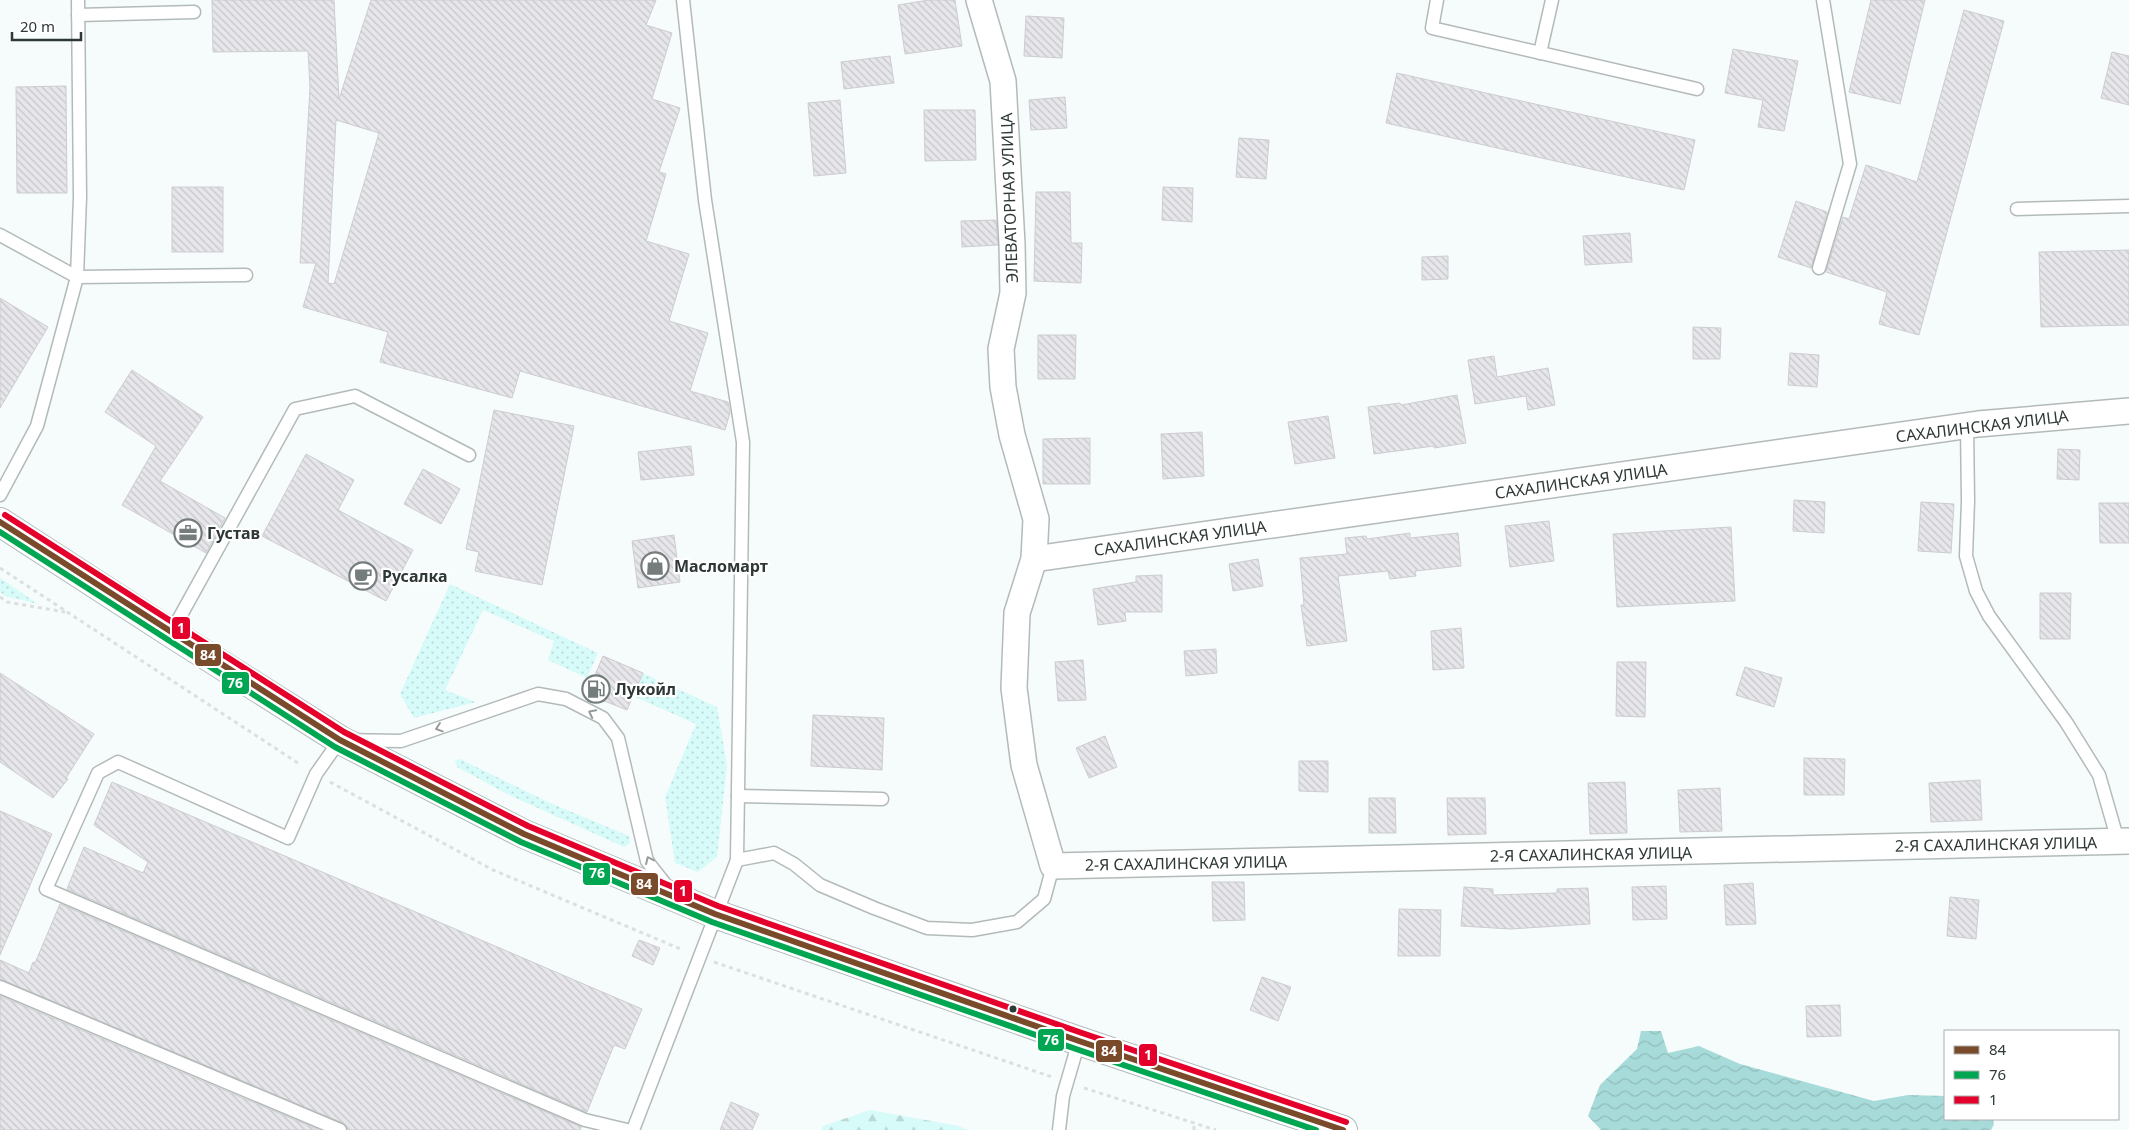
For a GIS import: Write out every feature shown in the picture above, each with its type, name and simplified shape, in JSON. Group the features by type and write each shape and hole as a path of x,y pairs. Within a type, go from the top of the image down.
{"main road":[{"path":"0,522 340,740 524,834 715,914 1079,1041 1343,1130"}],"street":[{"name":"ЭЛЕВАТОРНАЯ УЛИЦА","path":"979,0 1003,81 1013,293 1001,349 1003,387 1012,435 1036,519 1034,559 1017,613 1014,688 1024,765 1053,866"},
{"name":"САХАЛИНСКАЯ УЛИЦА","path":"1034,559 1967,425 2129,410"},
{"name":"2-Я САХАЛИНСКАЯ УЛИЦА","path":"1053,866 2124,841"}],"lane":[{"path":"0,495 36,426 77,277 80,197 78,0"},
{"path":"633,1130 737,860 744,442 705,200 683,0"},
{"path":"1436,0 1432,28 1697,89"},
{"path":"1540,53 1552,0"},
{"path":"1819,268 1850,164 1823,0"},
{"path":"78,16 194,12"},
{"path":"2017,209 2129,206"},
{"path":"0,235 77,277 246,275"},
{"path":"171,633 295,410 356,396 469,455"},
{"path":"1967,425 1968,502 1966,556 1976,591 1989,616 2066,722 2099,775 2124,841"},
{"path":"628,1130 585,1120 46,889 98,772 118,762 288,838 316,774 340,740 401,741 538,694 566,699 603,718 618,738 647,861 677,899"},
{"path":"738,796 882,799"},
{"path":"737,860 774,853 794,864 820,885 874,908 927,928 972,930 1017,922 1044,900 1053,866"},
{"path":"0,988 340,1130"},
{"path":"1059,1130 1063,1096 1079,1041"}],"path":[{"path":"0,568 68,612 7,602 0,597"},
{"path":"1194,1130 1194,1122 1216,1130"}],"green space":[{"path":"0,578 38,604 5,596 0,592"},
{"path":"450,584 598,653 587,678 548,660 554,641 483,610 445,690 476,702 414,718 400,694"},
{"path":"643,673 717,707 727,765 717,857 698,872 675,863 665,797 696,724 633,696"},
{"path":"460,759 548,802 629,836 630,843 624,847 509,795 457,767 455,760"},
{"path":"870,1110 959,1126 968,1130 821,1130 823,1126"}],"water":[{"path":"1641,1031 1661,1031 1668,1053 1699,1046 1740,1064 1874,1101 1908,1095 1944,1096 1944,1120 1993,1120 1994,1124 1991,1130 1601,1130 1588,1116 1600,1085 1637,1049"}],"building":[{"path":"212,0 334,0 339,99 371,0 656,0 646,25 672,33 652,99 680,108 659,172 666,174 646,241 689,254 669,321 708,333 690,391 728,402 730,413 725,430 520,371 512,398 380,362 388,332 303,307 316,263 300,263 310,87 308,51 213,52","holes":["336,120 379,133 334,284 328,283"]},
{"path":"929,0 955,0 962,46 905,54 898,5"},
{"path":"1871,0 1925,0 1900,104 1849,92"},
{"path":"1964,10 2004,21 1919,335 1879,324 1887,292 1826,272 1843,217 1849,219 1866,165 1917,182"},
{"path":"1026,16 1064,18 1062,58 1024,56"},
{"path":"1733,49 1798,61 1784,131 1758,127 1763,100 1725,93"},
{"path":"2112,52 2129,56 2129,105 2101,98"},
{"path":"890,56 894,83 844,89 841,62"},
{"path":"1397,73 1695,140 1684,190 1386,123"},
{"path":"66,86 67,193 17,193 16,87"},
{"path":"1065,97 1067,128 1031,130 1029,100"},
{"path":"840,100 846,173 814,176 808,103"},
{"path":"924,110 975,110 976,160 925,161"},
{"path":"1239,138 1269,140 1266,179 1236,177"},
{"path":"172,187 223,187 223,252 172,252"},
{"path":"1163,187 1193,188 1192,222 1162,220"},
{"path":"1036,192 1070,192 1071,243 1082,243 1081,283 1034,281"},
{"path":"1796,201 1827,212 1811,268 1778,257"},
{"path":"996,220 998,245 962,247 961,221"},
{"path":"1630,233 1632,262 1585,265 1583,236"},
{"path":"2129,250 2129,325 2041,327 2039,252"},
{"path":"1448,256 1448,279 1422,280 1422,257"},
{"path":"0,298 48,327 0,408"},
{"path":"1693,327 1721,328 1720,359 1693,359"},
{"path":"1038,335 1076,335 1075,379 1038,379"},
{"path":"1790,353 1819,355 1817,387 1788,385"},
{"path":"1494,356 1497,377 1548,368 1555,405 1528,410 1526,396 1475,404 1468,360"},
{"path":"132,370 203,417 160,481 225,518 206,553 122,505 156,446 105,412"},
{"path":"1457,395 1466,443 1374,454 1368,407 1400,403 1401,405"},
{"path":"494,410 574,426 542,585 475,571 479,552 466,549"},
{"path":"1328,416 1335,458 1295,464 1288,422"},
{"path":"1202,432 1204,476 1163,479 1161,434"},
{"path":"1090,438 1090,484 1043,484 1043,439"},
{"path":"691,446 694,475 641,480 638,452"},
{"path":"2058,449 2080,450 2079,480 2057,479"},
{"path":"306,454 354,480 338,510 413,550 386,601 262,536"},
{"path":"423,469 460,489 441,524 404,504"},
{"path":"1794,500 1825,502 1824,533 1793,531"},
{"path":"1921,502 1954,504 1951,553 1918,551"},
{"path":"2099,503 2129,503 2129,543 2100,543"},
{"path":"1549,521 1554,561 1510,567 1505,526"},
{"path":"1731,527 1735,601 1617,607 1613,534"},
{"path":"1410,533 1410,538 1458,533 1461,566 1415,571 1416,576 1390,579 1388,571 1338,576 1347,641 1307,646 1301,605 1304,605 1300,558 1347,554 1345,538 1366,536 1367,539"},
{"path":"674,535 680,582 638,588 632,541"},
{"path":"1258,559 1263,586 1233,591 1229,564"},
{"path":"1162,575 1162,612 1125,612 1126,621 1098,625 1093,589 1136,582 1136,576"},
{"path":"2040,593 2071,593 2070,639 2040,639"},
{"path":"1461,628 1464,668 1433,670 1431,631"},
{"path":"1216,649 1217,673 1186,676 1184,651"},
{"path":"603,656 643,673 627,710 587,694"},
{"path":"1083,660 1086,700 1058,701 1055,662"},
{"path":"1617,662 1646,662 1645,717 1616,716"},
{"path":"1745,667 1782,678 1774,707 1736,695"},
{"path":"0,673 94,734 66,778 68,779 53,798 0,762"},
{"path":"813,715 884,718 882,770 811,766"},
{"path":"1105,736 1117,767 1089,778 1076,748"},
{"path":"1804,758 1845,759 1844,795 1804,795"},
{"path":"1299,761 1328,761 1328,792 1299,791"},
{"path":"1980,780 1982,820 1931,822 1929,783"},
{"path":"112,782 642,1009 625,1049 614,1045 587,1112 67,889 84,847 143,873 148,862 94,825"},
{"path":"1625,782 1627,833 1590,834 1588,783"},
{"path":"1720,788 1722,831 1680,832 1678,790"},
{"path":"1369,798 1395,798 1396,833 1369,833"},
{"path":"1447,798 1485,798 1486,834 1448,835"},
{"path":"0,811 52,834 0,955"},
{"path":"1212,882 1244,882 1245,920 1213,921"},
{"path":"1753,883 1756,924 1726,925 1724,885"},
{"path":"1666,886 1667,919 1633,920 1632,887"},
{"path":"1464,887 1493,889 1493,895 1557,893 1557,889 1588,888 1590,924 1510,929 1461,926"},
{"path":"1950,897 1979,900 1976,939 1947,936"},
{"path":"60,904 581,1127 580,1130 348,1130 343,1123 0,979 0,960 29,973"},
{"path":"1399,909 1441,910 1440,956 1398,956"},
{"path":"639,940 660,948 653,965 632,956"},
{"path":"1262,977 1291,987 1278,1021 1250,1010"},
{"path":"0,996 319,1130 0,1130"},
{"path":"1840,1005 1841,1036 1807,1037 1806,1006"},
{"path":"731,1102 759,1114 752,1130 720,1130"}],"transit line":[{"name":"1","path":"5,515 344,732 528,826 718,906 1082,1033 1346,1122"},
{"name":"84","path":"0,522 340,740 524,834 715,914 1079,1041 1343,1130"},
{"name":"76","path":"0,532 335,747 521,842 712,922 1076,1049 1316,1130"}],"place":[{"name":"Густав","path":"188,533"},
{"name":"Масломарт","path":"655,566"},
{"name":"Русалка","path":"363,576"},
{"name":"Лукойл","path":"596,689"}]}
